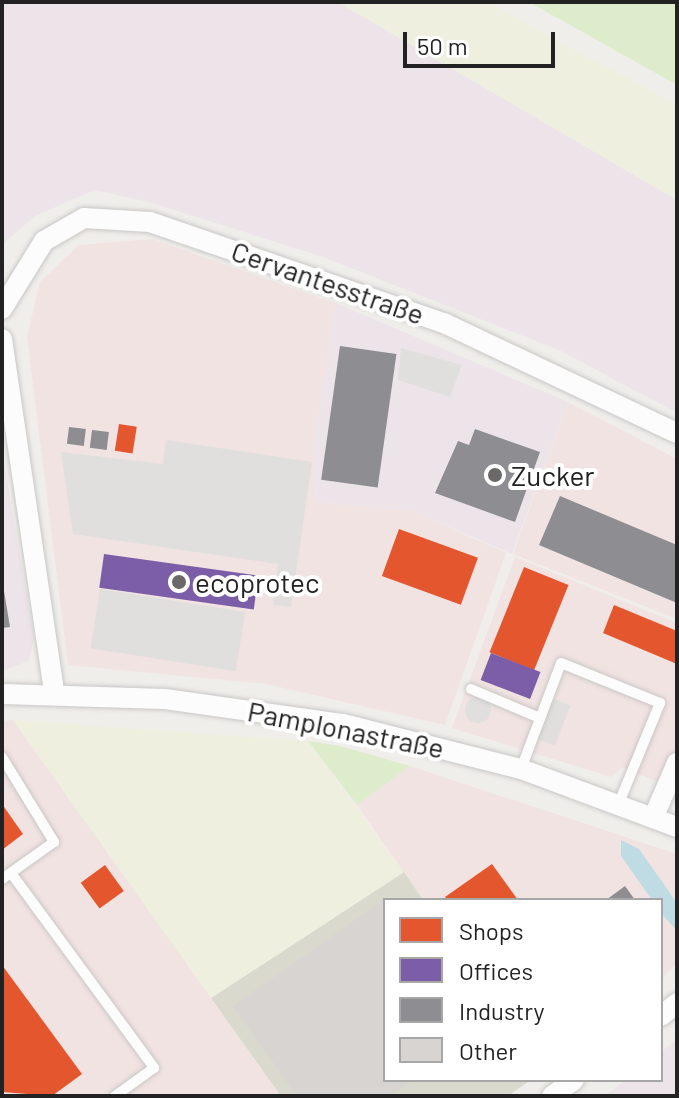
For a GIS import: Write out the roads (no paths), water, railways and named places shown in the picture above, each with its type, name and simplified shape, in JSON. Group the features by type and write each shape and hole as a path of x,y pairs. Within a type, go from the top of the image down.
{"street":[{"name":"Cervantesstraße","path":"2,309 44,241 84,218 150,222 446,324 677,433"},
{"path":"2,339 54,693"},
{"name":"Pamplonastraße","path":"2,694 54,693 265,711 521,769 677,827"},
{"path":"654,816 677,763"},
{"path":"552,1096 571,1082"}],"lane":[{"path":"521,769 561,663 660,703 619,803"},
{"path":"471,689 540,718"},
{"path":"2,757 54,842 6,876 154,1068 115,1096"}],"water":[{"path":"621,840 639,849 677,903 677,931 663,915 663,898 651,898 621,856"}],"place":[{"name":"Zucker","path":"495,475"},
{"name":"ecoprotec","path":"179,582"}]}
